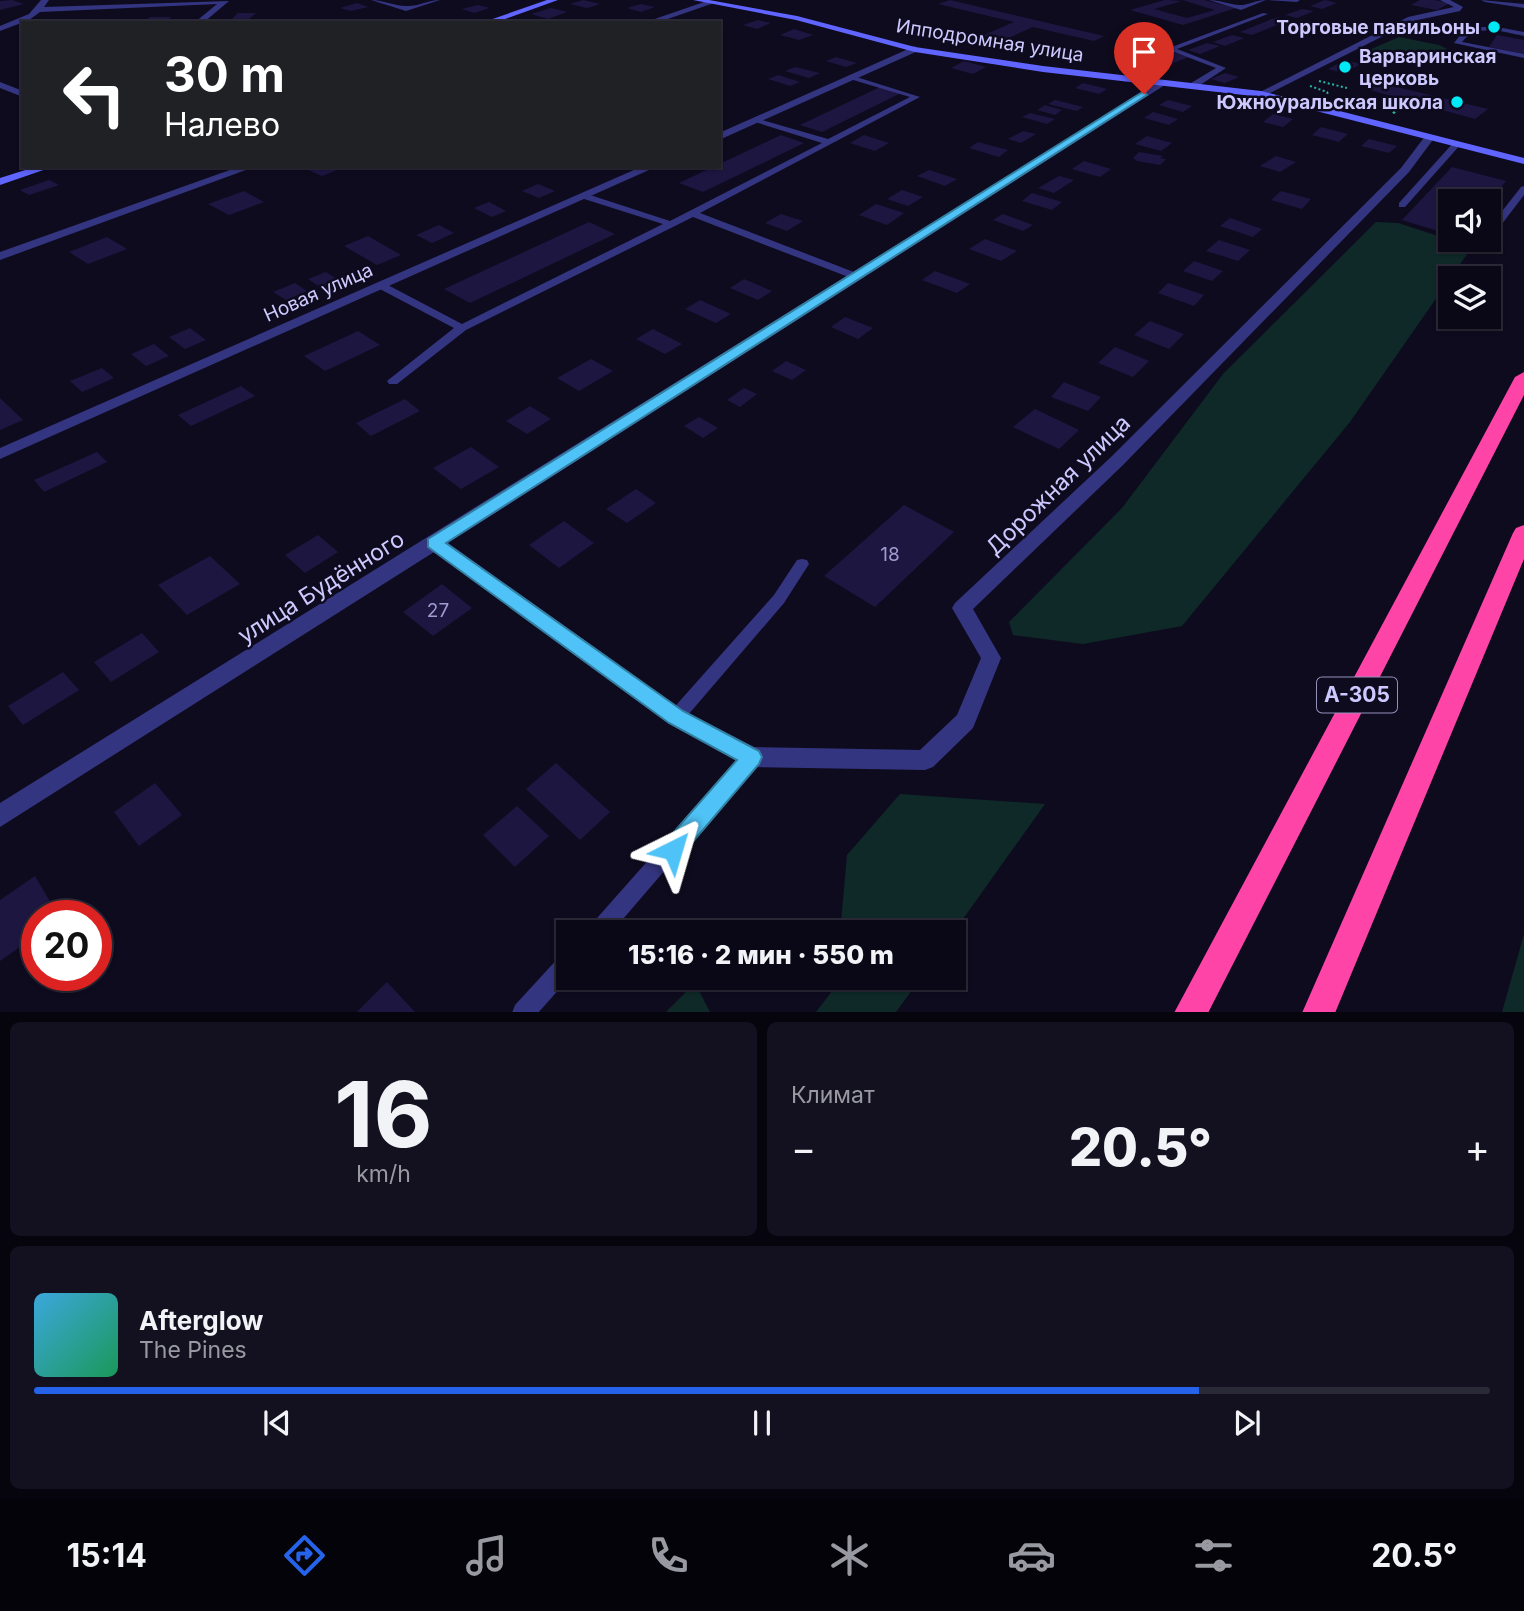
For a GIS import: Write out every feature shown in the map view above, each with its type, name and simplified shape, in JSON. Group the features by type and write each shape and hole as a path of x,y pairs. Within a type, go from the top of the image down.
{"highway":[{"name":"А-305","path":"1191,1012 1524,377"},
{"path":"1318,1012 1524,533"}],"street":[{"path":"39,10 46,0"},
{"path":"375,0 407,9 436,0"},
{"path":"491,21 554,0"},
{"path":"1261,94 1411,19 1458,9 1459,7 1444,0"},
{"path":"1485,0 1524,6"},
{"path":"0,29 39,10 225,1"},
{"path":"200,21 225,1"},
{"path":"653,21 701,1"},
{"name":"Ипподромная улица","path":"701,1 797,18 915,49 1261,94 1524,161"},
{"path":"721,136 915,49"},
{"name":"улица Будённого","path":"0,816 1163,83"},
{"path":"0,85 21,92"},
{"path":"0,97 21,92"},
{"name":"Дорожная улица","path":"751,757 925,760 965,721 990,658 962,608 1117,461 1396,179 1430,137"},
{"path":"0,182 44,168"},
{"path":"0,256 246,168"},
{"name":"Новая улица","path":"0,454 648,168"},
{"path":"434,543 676,717 751,757"}],"lane":[{"path":"1212,0 1241,8 1263,0"},
{"path":"1271,0 1297,0"},
{"path":"1194,85 1222,68 1171,49 1265,14"},
{"path":"1524,34 1481,27 1462,35 1457,43 1524,56"},
{"path":"393,381 462,328 671,225 916,97 853,77"},
{"path":"758,120 828,142"},
{"path":"1402,205 1457,144"},
{"path":"1501,219 1524,189"},
{"path":"584,196 671,225"},
{"path":"692,213 855,276"},
{"path":"380,285 462,328"},
{"path":"676,717 779,599 802,564"},
{"path":"608,920 751,757"},
{"path":"524,1012 556,977"}],"green space":[{"path":"1399,37 1447,49 1427,59 1410,63 1370,53 1369,50"},
{"path":"1376,222 1398,223 1438,236 1438,252 1469,252 1459,266 1438,266 1438,296 1350,422 1182,626 1083,644 1013,635 1009,622 1122,508 1223,374"},
{"path":"900,794 1045,804 962,920 841,920 847,855"},
{"path":"1524,934 1524,1012 1502,1012"},
{"path":"688,990 699,990 710,1012 666,1012"},
{"path":"833,990 912,990 896,1012 816,1012"}],"building":[{"path":"12,0 24,4 0,10 0,1"},
{"path":"583,0 600,4 587,8 570,4"},
{"path":"950,0 1104,36 1094,41 1033,27 988,47 968,42 1014,22 938,4"},
{"path":"1165,0 1182,1 1154,9 1187,18 1215,10 1182,0 1204,0 1236,8 1183,25 1130,10"},
{"path":"1325,0 1337,3 1322,9 1310,6"},
{"path":"1420,0 1450,3 1437,10 1411,5"},
{"path":"357,3 368,7 351,11 340,8"},
{"path":"641,4 655,7 641,12 627,8"},
{"path":"478,5 490,8 474,13 462,9"},
{"path":"551,8 567,12 548,19 531,14"},
{"path":"1302,9 1314,11 1297,18 1285,15"},
{"path":"238,13 256,13 248,20 230,21"},
{"path":"150,17 172,17 166,21 144,21"},
{"path":"1277,17 1289,20 1252,35 1240,32"},
{"path":"758,20 771,23 757,29 743,25"},
{"path":"794,29 813,35 799,40 780,35"},
{"path":"1232,35 1244,38 1225,46 1213,42"},
{"path":"1497,35 1524,40 1524,54 1489,47"},
{"path":"1207,43 1220,46 1200,54 1188,50"},
{"path":"1169,51 1189,57 1166,66 1146,60"},
{"path":"836,57 857,63 846,67 826,61"},
{"name":"Варваринская церковь","path":"1345,60 1361,64 1344,73 1328,69"},
{"path":"964,61 986,67 973,74 951,68"},
{"path":"795,67 820,73 809,78 785,71"},
{"path":"1225,73 1239,77 1225,83 1211,79"},
{"path":"778,75 800,82 790,86 768,79"},
{"path":"1382,79 1402,84 1397,87 1488,109 1475,119 1366,89"},
{"path":"1083,83 1107,89 1099,94 1075,88"},
{"path":"880,87 901,93 822,132 800,125"},
{"path":"1055,100 1083,107 1077,111 1048,104"},
{"path":"1168,100 1192,106 1183,112 1159,105"},
{"path":"1045,105 1062,110 1055,115 1037,110"},
{"path":"1153,112 1178,119 1169,125 1144,118"},
{"path":"1030,113 1055,119 1047,124 1022,117"},
{"path":"1273,114 1293,119 1283,127 1263,122"},
{"path":"1321,127 1348,134 1339,142 1312,135"},
{"path":"1023,131 1036,134 1021,143 1008,139"},
{"path":"781,135 804,143 703,192 679,183 711,168 721,168 721,163"},
{"path":"864,135 889,143 875,151 850,143"},
{"path":"1147,136 1172,143 1161,151 1135,144"},
{"path":"1369,139 1397,146 1389,153 1361,146"},
{"path":"978,142 1008,150 999,157 969,148"},
{"path":"1139,152 1163,156 1160,158 1166,159 1160,165 1137,161 1133,158"},
{"path":"1276,156 1296,162 1280,172 1260,166"},
{"path":"1084,161 1111,169 1100,177 1072,169"},
{"path":"1452,167 1506,181 1500,189 1438,189 1438,231 1402,220"},
{"path":"308,168 342,168 322,176 306,169"},
{"path":"929,170 957,179 945,186 917,176"},
{"path":"1059,176 1074,180 1054,193 1038,188"},
{"path":"49,180 59,185 29,195 20,190"},
{"path":"538,184 555,191 539,198 522,191"},
{"path":"902,190 923,197 908,206 887,199"},
{"path":"244,191 264,202 229,215 208,204"},
{"path":"1281,191 1311,199 1302,209 1271,200"},
{"path":"1032,193 1062,202 1052,210 1022,201"},
{"path":"489,202 506,211 492,217 474,208"},
{"path":"876,204 904,213 887,225 859,215"},
{"path":"781,214 803,221 787,231 765,223"},
{"path":"1003,214 1033,225 1023,231 993,220"},
{"path":"1230,218 1262,229 1253,237 1220,226"},
{"path":"589,222 615,234 470,303 444,289"},
{"path":"439,225 454,233 432,243 416,235"},
{"path":"368,236 401,255 377,265 344,246"},
{"path":"107,237 127,249 88,264 69,252"},
{"path":"985,239 1017,251 1001,261 969,249"},
{"path":"1219,240 1250,250 1238,261 1206,251"},
{"path":"1194,261 1223,271 1212,281 1183,271"},
{"path":"935,271 970,284 957,293 922,280"},
{"path":"326,272 341,282 323,289 308,279"},
{"path":"744,279 772,291 758,300 730,288"},
{"path":"295,283 307,291 286,300 273,292"},
{"path":"1168,283 1204,295 1194,306 1158,293"},
{"path":"700,300 731,314 716,323 685,309"},
{"path":"845,317 873,328 858,339 831,327"},
{"path":"1150,321 1184,334 1169,349 1134,335"},
{"path":"190,328 206,340 185,349 169,337"},
{"path":"653,329 682,344 665,354 636,339"},
{"path":"358,331 380,345 325,371 304,356"},
{"path":"154,344 169,356 146,366 131,354"},
{"path":"1115,347 1149,361 1133,377 1098,363"},
{"path":"591,359 613,371 579,391 557,378"},
{"path":"786,361 806,370 792,380 772,371"},
{"path":"102,368 114,378 82,392 70,381"},
{"path":"1064,382 1101,397 1088,411 1051,397"},
{"path":"241,386 255,396 191,426 178,415"},
{"path":"744,388 757,394 740,407 727,400"},
{"path":"0,398 23,420 0,430"},
{"path":"405,399 420,411 371,436 356,423"},
{"path":"530,406 551,419 527,434 506,421"},
{"path":"1035,409 1079,430 1059,449 1013,427"},
{"path":"699,417 718,428 703,438 684,426"},
{"path":"471,447 499,467 461,489 433,468"},
{"path":"97,452 107,462 44,492 34,480"},
{"path":"636,489 656,503 627,523 606,509"},
{"path":"904,505 954,532 875,607 824,576"},
{"path":"564,521 594,543 559,568 529,545"},
{"path":"318,535 338,552 305,573 285,555"},
{"path":"210,556 240,584 187,615 158,585"},
{"path":"442,584 472,608 433,636 403,612"},
{"path":"142,633 159,652 111,682 94,662"},
{"path":"63,672 79,690 23,725 8,706"},
{"path":"556,763 610,812 580,840 526,789"},
{"path":"155,783 182,815 139,846 114,812"},
{"path":"517,806 549,836 515,867 483,835"},
{"path":"35,876 49,900 21,900 21,946 0,961 0,900"},
{"path":"387,982 415,1012 357,1012"}],"place":[{"name":"Торговые павильоны","path":"1494,27"},
{"name":"Варваринская церковь","path":"1345,67"},
{"name":"Южноуральская школа","path":"1457,102"}],"route":[{"path":"673,850 751,757 676,717 434,543 1144,94"}]}
